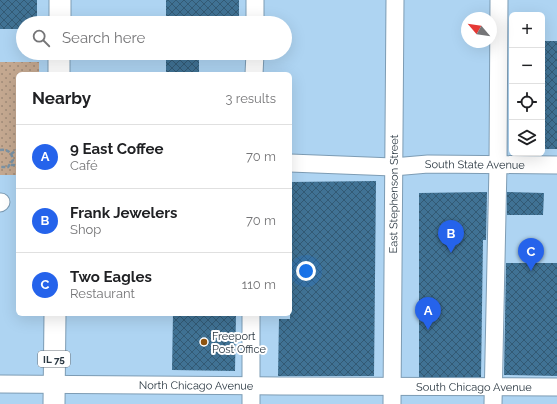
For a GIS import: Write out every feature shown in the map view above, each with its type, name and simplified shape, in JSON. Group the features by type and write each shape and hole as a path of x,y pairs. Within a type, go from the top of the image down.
{"main road":[{"path":"60,0 60,16"},
{"path":"58,72 59,60"},
{"name":"IL 75","path":"54,394 55,316"}],"street":[{"path":"255,0 255,16"},
{"name":"East Stephenson Street","path":"392,396 395,0"},
{"path":"493,404 498,165 499,0"},
{"path":"254,72 255,60"},
{"name":"South State Avenue","path":"292,163 394,166 428,164 557,165"},
{"path":"251,316 251,404"},
{"name":"North Chicago Avenue","path":"0,384 54,394 250,385 392,396"},
{"name":"South Chicago Avenue","path":"392,396 493,387 557,387"}],"path":[{"path":"0,150 6,150 11,154 13,160 11,165 6,168 0,167"},
{"path":"11,154 16,150"},
{"path":"11,165 16,167"}],"shaded area":[{"path":"0,0 557,0 557,404 0,404"},
{"path":"0,62 39,62 39,72 16,72 16,175 0,175"}],"building":[{"path":"0,0 37,0 37,16 16,16 16,29 0,29"},
{"path":"166,0 239,0 239,16 166,16"},
{"path":"545,41 557,41 557,149 545,149"},
{"path":"166,60 199,60 199,72 166,72"},
{"path":"376,181 374,376 278,376 279,319 290,319 290,316 292,316 292,182"},
{"path":"487,192 486,240 483,240 481,377 419,377 419,193"},
{"path":"507,192 544,193 543,215 507,215"},
{"path":"506,263 557,263 557,376 504,375"},
{"name":"Freeport Post Office","path":"173,316 236,316 235,371 172,370"}],"place":[{"name":"Frank Jewelers","path":"451,253"},
{"name":"Two Eagles","path":"531,271"},
{"name":"9 East Coffee","path":"428,330"},
{"name":"Freeport Post Office","path":"204,342"}]}
